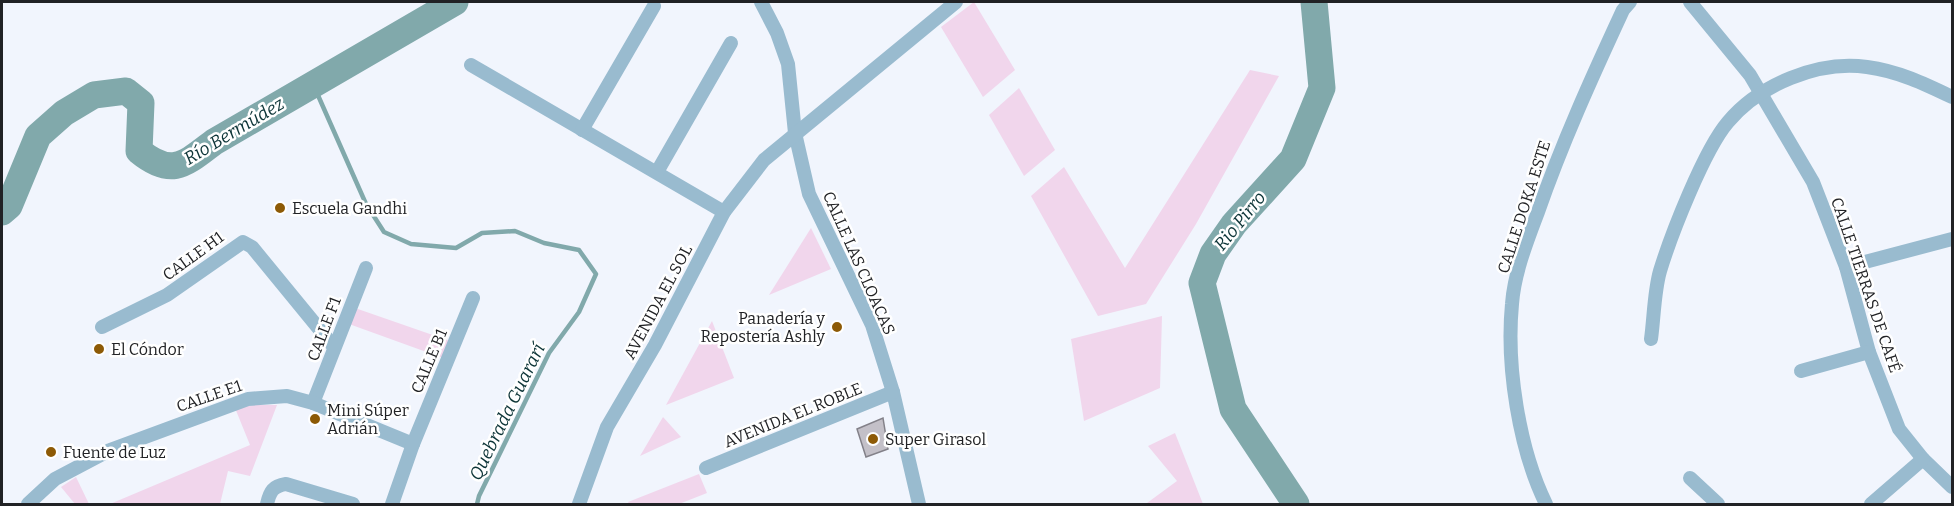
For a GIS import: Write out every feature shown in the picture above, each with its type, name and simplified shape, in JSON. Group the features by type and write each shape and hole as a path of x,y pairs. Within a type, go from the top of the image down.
{"street":[{"name":"CALLE LAS CLOACAS","path":"760,2 777,33 788,64 795,133 809,194 872,325 893,392 919,504"},
{"name":"AVENIDA EL SOL","path":"579,504 607,427 655,345 724,212 764,160 956,2"},
{"name":"CALLE DOKA ESTE","path":"1546,504 1523,433 1512,372 1512,303 1527,241 1563,141 1623,10 1630,2"},
{"name":"CALLE TIERRAS DE CAFÉ","path":"1690,2 1750,75 1813,182 1846,267 1869,352 1899,429 1923,459 1953,487"},
{"path":"582,130 654,6"},
{"path":"657,172 731,44"},
{"path":"471,65 724,212"},
{"path":"1651,339 1660,273 1710,150 1728,122 1760,93 1794,77 1824,69 1865,66 1907,76 1953,97"},
{"path":"1846,267 1953,239"},
{"name":"CALLE H1","path":"102,327 167,295 243,242 252,247 334,347"},
{"name":"CALLE F1","path":"314,403 366,268"},
{"name":"CALLE B1","path":"392,504 413,444 473,298"},
{"path":"1801,371 1869,352"},
{"name":"AVENIDA EL ROBLE","path":"706,468 893,392"},
{"name":"CALLE E1","path":"28,504 55,479 101,454 248,399 287,396 314,403 413,444"},
{"path":"1871,504 1923,459"},
{"path":"1690,478 1718,504"},
{"path":"267,504 269,493 276,486 286,484 352,504"}],"shaded area":[{"path":"974,2 1015,70 983,97 941,27"},
{"path":"1250,70 1279,76 1196,224 1146,304 1098,316 1031,196 1064,167 1125,268"},
{"path":"1019,88 1055,150 1024,176 989,115"},
{"path":"811,228 831,269 769,295"},
{"path":"355,308 450,341 443,358 349,324"},
{"path":"1162,316 1160,388 1084,421 1071,339"},
{"path":"712,321 734,378 666,405"},
{"path":"277,405 250,476 228,471 220,504 110,504 250,445 235,408"},
{"path":"663,417 681,437 640,456"},
{"path":"1175,433 1203,504 1147,503 1177,481 1148,446"},
{"path":"699,474 707,493 679,504 629,504 628,502"},
{"path":"76,477 89,504 75,504 61,487"}],"building":[{"name":"Super Girasol","path":"883,418 888,449 866,457 857,429"}],"waterway":[{"name":"Río Bermúdez","path":"2,212 9,206 38,136 64,113 94,95 126,91 141,103 139,151 161,164 178,165 455,2"},
{"name":"Rio Pirro","path":"1296,504 1233,409 1202,283 1213,254 1234,224 1293,159 1322,88 1314,2"},
{"name":"Quebrada Guararí","path":"313,84 366,204 384,232 411,244 456,248 482,233 515,231 544,243 579,250 596,274 579,312 549,353 477,504"}],"place":[{"name":"Escuela Gandhi","path":"280,208"},
{"name":"Panadería y Repostería Ashly","path":"837,327"},
{"name":"El Cóndor","path":"99,349"},
{"name":"Mini Súper Adrián","path":"315,419"},
{"name":"Super Girasol","path":"873,439"},
{"name":"Fuente de Luz","path":"51,452"}]}
